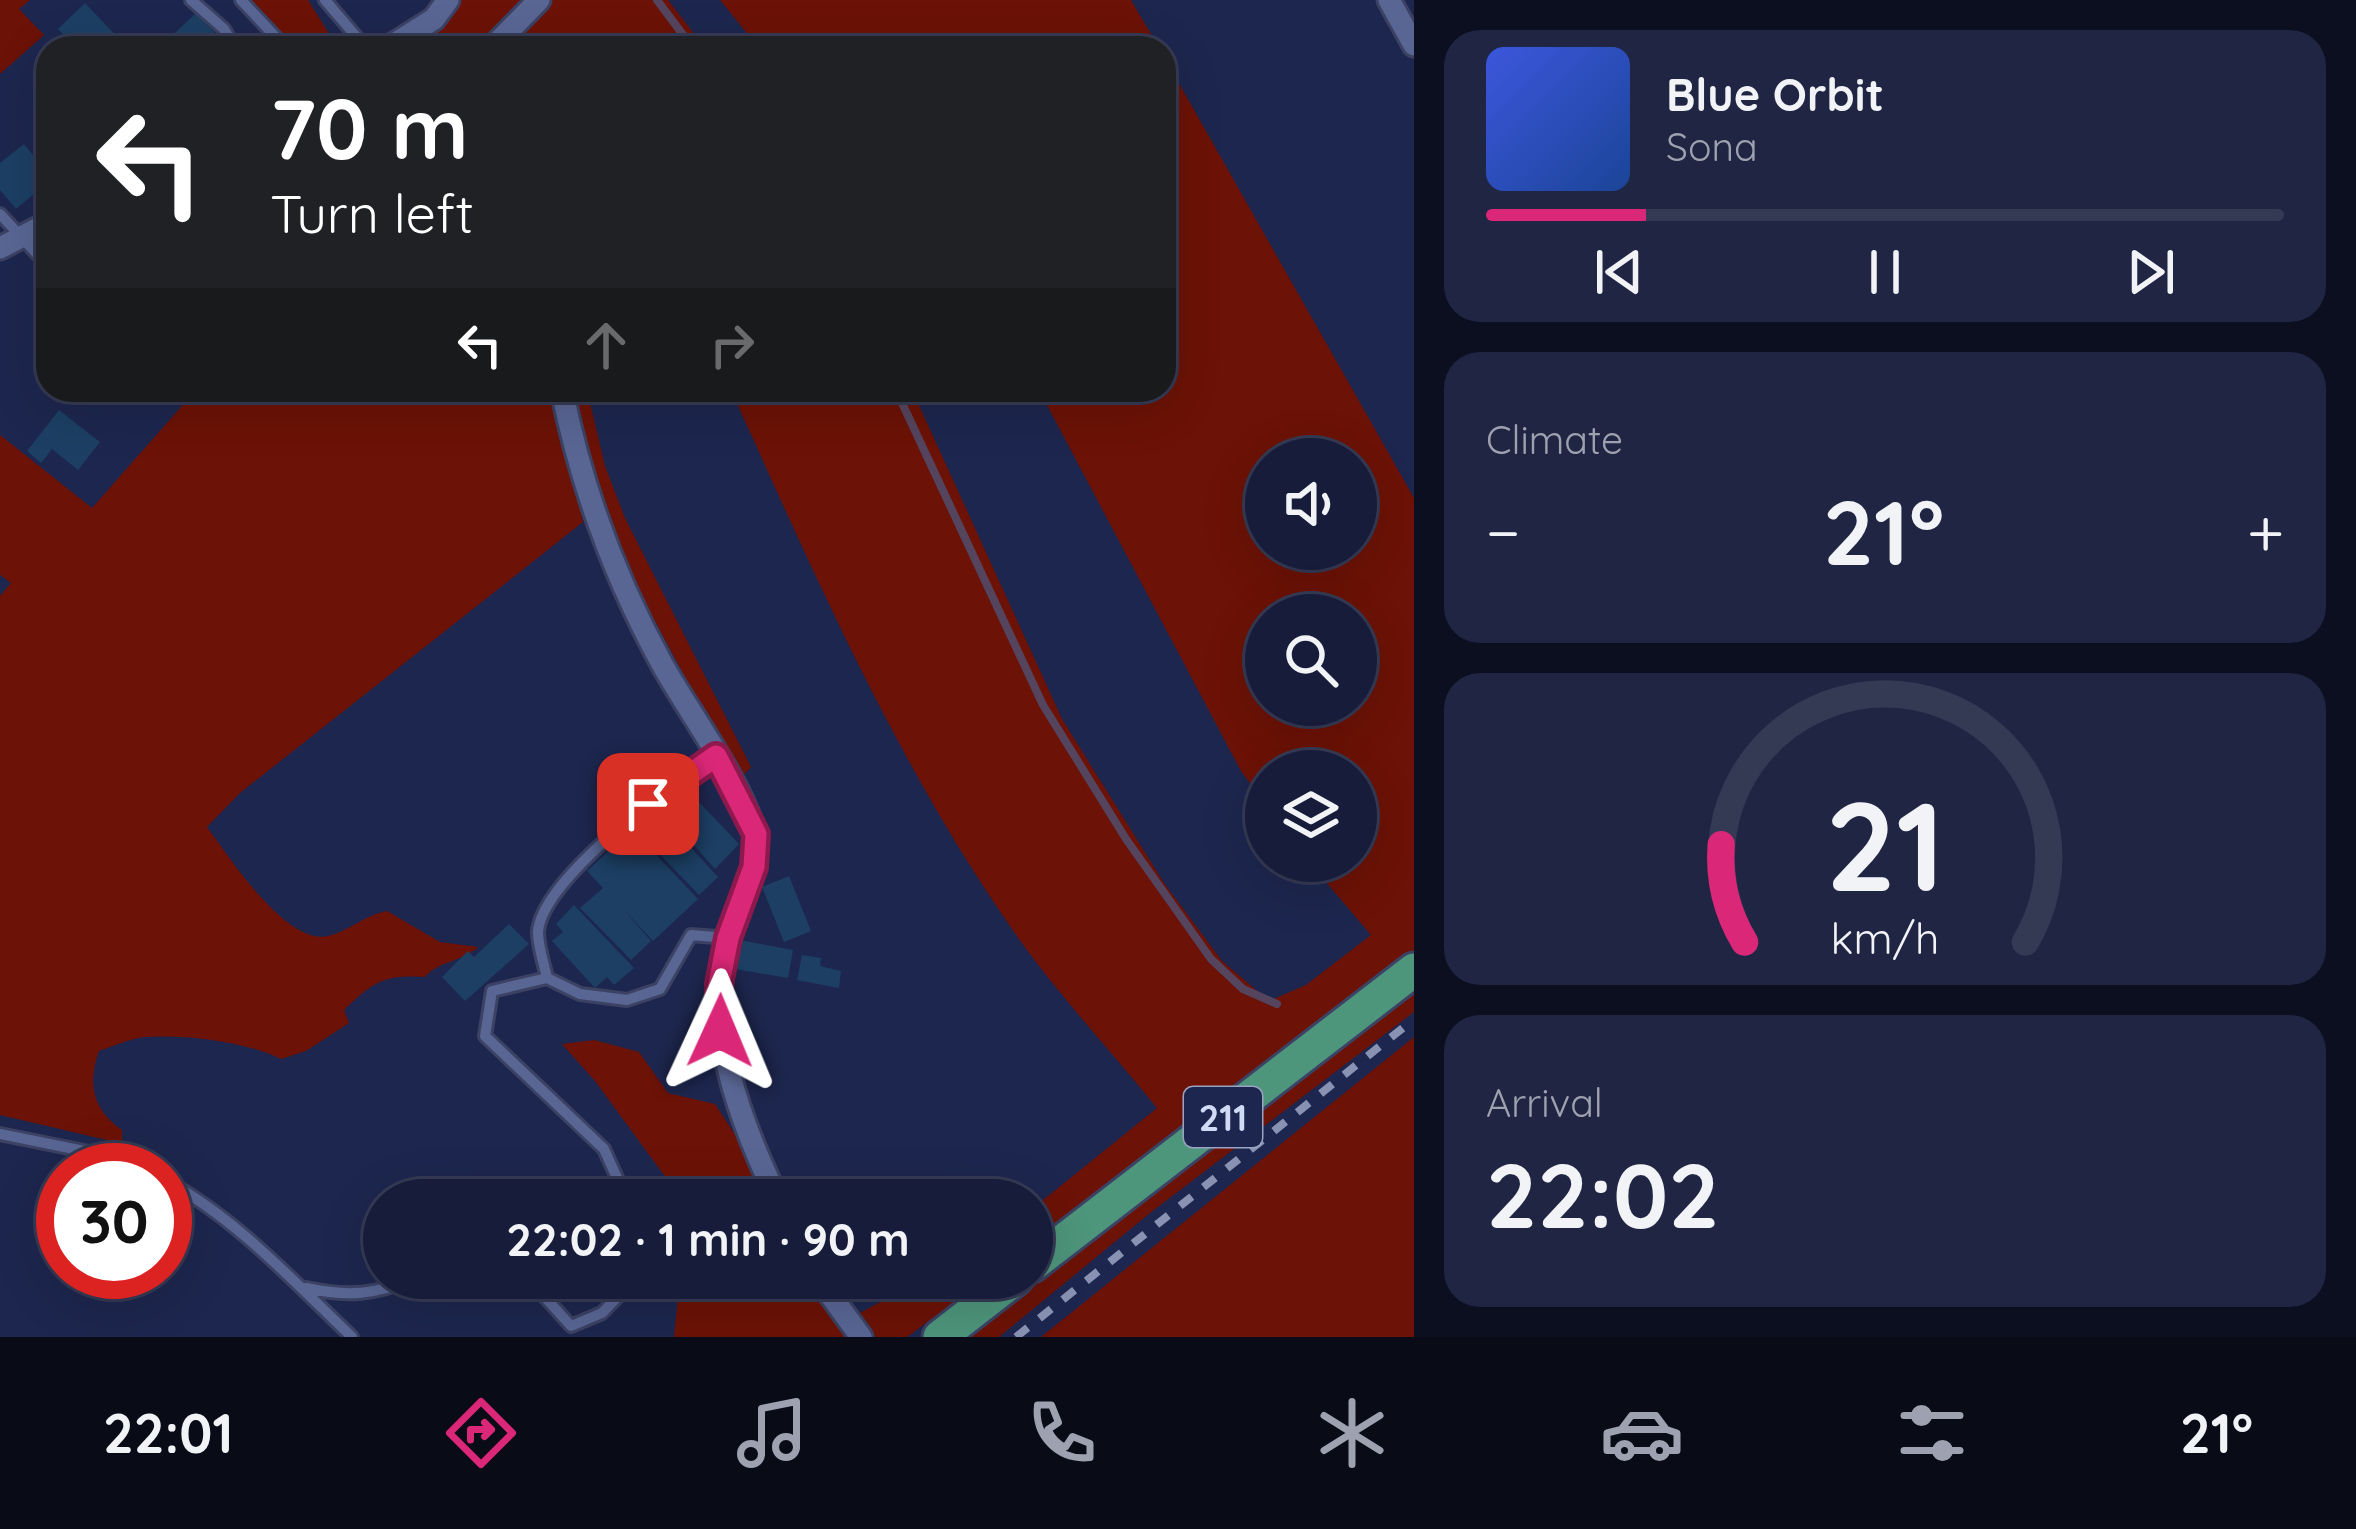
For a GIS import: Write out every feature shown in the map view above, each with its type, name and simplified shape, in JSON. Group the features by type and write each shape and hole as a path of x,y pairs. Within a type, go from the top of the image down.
{"main road":[{"name":"211","path":"1053,1249 1414,970"},
{"path":"940,1337 989,1299"}],"street":[{"path":"407,36 434,19 448,0"},
{"path":"504,36 539,0"},
{"path":"1389,0 1414,46"},
{"path":"9,242 36,229"},
{"path":"565,402 612,563 756,834 754,867 728,938 719,984 720,1031 738,1100 770,1179"},
{"path":"833,1299 861,1337"}],"lane":[{"path":"191,0 228,36"},
{"path":"242,0 275,36"},
{"path":"325,0 356,36"},
{"path":"0,214 9,242 36,259"},
{"path":"547,978 538,931 548,902 614,832 683,776 716,756"},
{"path":"618,1179 604,1149 485,1036 491,991 547,978 580,994 627,1000 660,989 691,935 728,938"},
{"path":"0,1134 47,1143"},
{"path":"192,1197 303,1287 352,1337"},
{"path":"303,1287 344,1296 363,1294"},
{"path":"545,1299 571,1331 616,1299"}],"shaded area":[{"path":"0,0 30,0 19,9 44,35 36,36 36,42 0,74"},
{"path":"249,0 308,0 330,36 285,36"},
{"path":"455,0 526,0 488,36 416,36"},
{"path":"552,0 668,0 696,36 519,36"},
{"path":"720,0 1131,0 1152,36 749,36"},
{"path":"1176,78 1414,498 1414,950 1053,1228 1053,1192 1157,1108 1035,961 935,808 862,671 736,402 917,402 1062,719 1164,883 1222,961 1269,1001 1306,985 1371,935 1326,882 1377,882 1377,750 1245,750 1245,776 1045,402 1176,402"},
{"path":"185,402 555,402 583,522 240,793 207,827 260,896 294,927 312,935 336,934 387,911 440,942 478,947 425,977 399,977 372,986 344,1010 349,1023 306,1051 281,1059 234,1044 178,1037 140,1038 99,1051 93,1074 95,1095 104,1114 122,1130 122,1143 0,1115 0,596 11,583 0,575 0,435 92,508"},
{"path":"574,402 590,402 605,466 625,518 751,767 740,779 616,549"},
{"path":"1414,990 1414,1012 1053,1293 1053,1271"},
{"path":"1414,1037 1414,1337 1041,1337"},
{"path":"594,1040 639,1052 668,1093 715,1104 757,1179 667,1179 562,1044"},
{"path":"678,1299 822,1299 849,1337 674,1337"},
{"path":"886,1299 959,1299 907,1337 876,1337 854,1316"},
{"path":"1018,1299 1045,1299 999,1337 969,1337"}],"building":[{"path":"85,3 116,36 65,36 58,29"},
{"path":"196,13 218,36 172,36"},
{"path":"24,144 36,159 36,192 16,209 0,190 0,163"},
{"path":"59,410 100,442 78,470 52,449 41,463 27,451"},
{"path":"699,802 739,844 715,869 675,824"},
{"path":"668,823 718,877 699,895 647,841"},
{"path":"632,829 698,899 653,941 623,909 651,941 631,960 580,908 603,888 587,871"},
{"path":"789,876 811,931 784,942 762,887"},
{"path":"574,905 634,968 614,985 607,977 595,988 552,941 563,932 556,924"},
{"path":"509,924 529,944 465,1001 442,977 468,951 474,957"},
{"path":"740,940 793,950 788,978 735,969"},
{"path":"802,955 821,958 820,966 841,971 839,988 797,980"}],"waterway":[{"path":"657,0 684,36"},
{"path":"902,402 1043,705 1126,839 1211,959 1243,989 1277,1004"}],"railway":[{"path":"1016,1337 1414,1019"}],"route":[{"path":"648,804 716,756 756,834 754,867 728,938 719,984 720,1031"}]}
